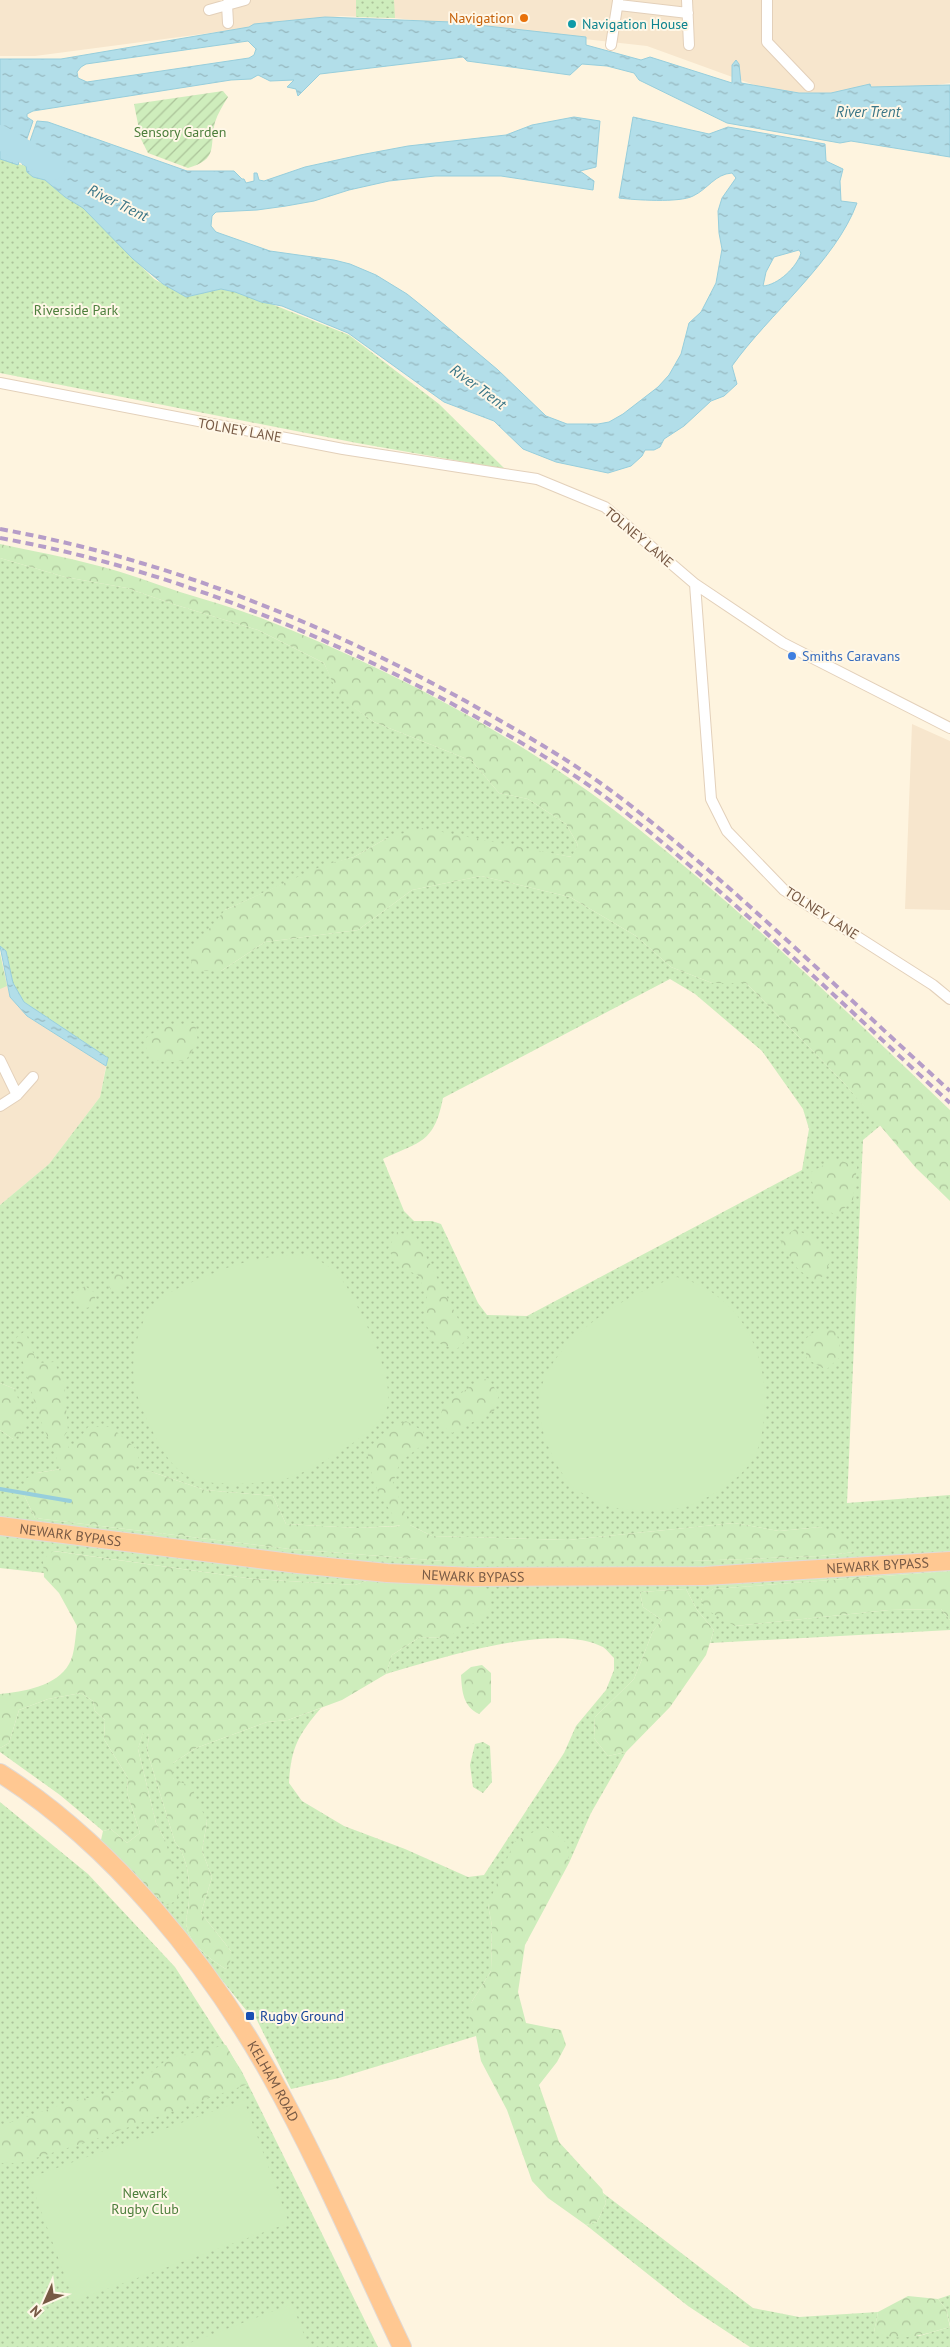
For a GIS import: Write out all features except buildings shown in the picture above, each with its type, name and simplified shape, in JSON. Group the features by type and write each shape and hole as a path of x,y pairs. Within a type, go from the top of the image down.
{"highway":[{"name":"NEWARK BYPASS","path":"0,1526 298,1564 387,1573 473,1577 705,1576 950,1561"},
{"name":"KELHAM ROAD","path":"0,1773 73,1828 114,1866 172,1931 232,2013 280,2093 402,2347"}],"street":[{"path":"209,10 245,0"},
{"path":"688,0 689,45"},
{"path":"767,0 767,42 809,86"},
{"path":"611,46 619,3 688,12"},
{"path":"227,4 228,23"},
{"name":"TOLNEY LANE","path":"0,383 342,449 537,479 605,507 695,584 711,799 727,830 784,890 933,985 950,999"},
{"path":"695,584 783,643 950,728"},
{"path":"0,1060 17,1094"},
{"path":"0,1106 17,1094 32,1077"}],"shaded area":[{"path":"0,0 950,0 950,83 807,104 647,46 395,18 341,16 35,56 0,56"},
{"path":"912,724 950,741 950,910 905,909"},
{"path":"0,953 10,997 27,1016 106,1066 100,1097 49,1164 0,1205"}],"green space":[{"path":"356,0 394,0 395,18 356,17"},
{"name":"Sensory Garden","path":"223,91 228,97 216,119 211,151 204,161 188,168 148,153 141,139 134,104"},
{"name":"Riverside Park","path":"0,159 26,166 33,177 45,180 65,197 83,208 154,279 186,297 221,289 235,292 269,303 349,335 439,404 505,469 357,443 0,373"},
{"path":"0,544 120,572 251,614 310,638 456,708 549,764 593,794 717,893 835,1000 950,1110 950,1201 916,1168 844,1083 746,983 712,983 671,967 636,936 570,897 481,876 412,890 358,930 265,942 221,971 194,971 189,953 225,910 324,865 354,857 387,838 422,828 571,857 578,845 566,824 528,799 499,793 472,761 374,722 339,697 324,663 258,630 127,588 65,577 0,558"},
{"path":"0,558 65,577 127,588 258,630 324,663 340,697 374,722 472,761 499,793 528,799 566,824 578,845 572,857 511,847 387,838 354,857 324,866 225,910 221,971 265,942 358,930 412,890 481,876 570,897 636,936 671,967 712,983 746,983 844,1083 881,1125 863,1140 847,1503 950,1495 950,1571 713,1589 701,1599 735,1626 889,1610 941,1609 950,1620 950,1630 710,1643 714,1630 697,1610 686,1589 640,1592 643,1607 662,1620 653,1631 634,1679 595,1717 594,1738 608,1756 626,1752 591,1813 569,1863 566,1843 488,1905 492,1926 491,1971 471,2003 476,2036 339,2078 291,2089 254,2014 246,2010 149,1890 167,1904 165,1840 156,1823 138,1749 143,1732 149,1735 147,1751 175,1842 183,1855 187,1870 189,1903 186,1920 187,1930 201,1950 226,1969 231,1951 201,1913 212,1877 202,1851 207,1821 173,1778 173,1763 196,1748 267,1722 288,1720 321,1708 301,1734 292,1760 289,1783 302,1801 344,1826 405,1849 468,1877 484,1875 564,1753 576,1726 606,1690 614,1670 614,1658 603,1647 582,1640 556,1638 527,1640 465,1652 386,1674 392,1655 420,1637 446,1638 372,1579 355,1585 254,1579 54,1551 44,1560 44,1573 0,1568 0,1430 13,1439 15,1389 0,1383 0,1205 49,1164 100,1097 108,1058 24,1002 13,983 6,951 0,946","holes":["670,979 695,994 762,1051 803,1109 809,1129 802,1170 527,1316 487,1315 478,1303 441,1224 432,1221 414,1221 404,1211 383,1159 424,1139 435,1124 443,1098","61,1469 152,1472 205,1490 273,1496 286,1524 358,1528 410,1525 432,1536 568,1540 734,1523 779,1531 821,1527 855,1552 820,1556 691,1561 444,1561 290,1549 35,1518 24,1495 37,1473"]},
{"path":"0,953 7,986 0,989"},
{"path":"195,1023 198,1042 186,1060 159,1061 146,1048 143,1040 163,1026"},
{"path":"835,1159 857,1166 853,1200 836,1216 814,1200 811,1172"},
{"path":"795,1229 819,1241 831,1260 823,1276 814,1282 797,1268 780,1240"},
{"path":"397,1232 416,1237 468,1338 456,1350 436,1342 425,1323 427,1296 418,1275 399,1267 388,1249"},
{"path":"305,1254 327,1266 335,1273 353,1297 382,1363 388,1388 387,1408 381,1418 358,1439 310,1469 285,1479 239,1484 203,1482 187,1476 170,1461 161,1448 137,1394 133,1371 137,1340 144,1320 155,1304 173,1291 221,1270 256,1260"},
{"path":"117,1274 123,1277 126,1283 123,1289 117,1292 111,1289 108,1283 111,1277"},
{"path":"677,1277 699,1285 719,1297 734,1312 747,1330 756,1350 762,1372 765,1395 764,1423 758,1449 748,1466 734,1480 717,1492 691,1505 683,1508 660,1510 633,1510 610,1507 601,1504 576,1489 558,1467 546,1442 542,1428 539,1406 540,1393 547,1373 576,1336 615,1306 658,1284"},
{"path":"85,1286 95,1293 95,1304 87,1308 78,1305 72,1294"},
{"path":"819,1328 836,1331 842,1355 826,1370 807,1359 804,1340"},
{"path":"25,1331 37,1363 54,1362 64,1382 68,1431 64,1436 70,1451 88,1427 111,1427 140,1452 135,1470 152,1472 205,1490 273,1496 286,1524 358,1528 400,1526 378,1492 370,1468 367,1450 387,1430 406,1421 423,1431 425,1443 400,1462 393,1483 410,1525 432,1536 568,1540 734,1523 779,1531 821,1527 843,1534 855,1552 820,1556 691,1561 444,1561 290,1549 35,1518 24,1495 25,1479 37,1473 61,1469 38,1414 16,1338"},
{"path":"488,1378 499,1395 494,1411 452,1433 439,1423 443,1406 474,1384"},
{"path":"0,1383 15,1389 26,1424 21,1434 13,1439 0,1430"},
{"path":"53,1551 254,1579 355,1585 372,1579 458,1583 488,1589 491,1606 478,1621 445,1638 420,1637 392,1655 386,1674 342,1700 288,1720 267,1722 196,1748 173,1763 173,1778 191,1787 207,1821 202,1851 212,1877 201,1913 231,1951 230,1963 226,1969 195,1944 187,1930 186,1920 189,1892 187,1870 183,1855 175,1842 147,1751 149,1735 143,1733 138,1749 156,1823 165,1840 180,1890 176,1901 167,1905 149,1890 101,1840 103,1831 111,1829 127,1843 140,1833 127,1793 128,1778 104,1739 105,1720 95,1711 93,1701 81,1693 48,1699 19,1710 9,1743 0,1748 0,1694 19,1692 48,1683 64,1672 72,1655 77,1626 59,1593 44,1577 43,1560"},
{"path":"950,1571 950,1620 941,1609 889,1610 735,1626 705,1609 701,1598 713,1589"},
{"path":"686,1589 697,1610 714,1630 706,1655 670,1707 626,1752 608,1756 594,1738 595,1717 634,1679 653,1631 662,1620 643,1607 640,1592"},
{"path":"482,1665 491,1673 491,1702 479,1714 470,1707 464,1698 461,1675 471,1667"},
{"path":"81,1693 93,1701 95,1711 105,1720 104,1739 128,1778 127,1793 140,1833 127,1843 111,1829 103,1831 60,1795 0,1752 0,1748 9,1743 19,1710 48,1699"},
{"path":"483,1742 490,1746 492,1782 483,1793 473,1787 470,1765 475,1744"},
{"name":"Newark Rugby Club","path":"0,1802 88,1874 175,1967 241,2070 378,2347 0,2347"},
{"path":"545,1826 567,1843 569,1863 525,1945 518,1992 526,2023 561,2030 566,2045 557,2062 539,2085 559,2142 602,2189 606,2203 597,2222 586,2225 548,2198 532,2181 507,2110 481,2061 476,2036 469,2027 471,2003 491,1971 492,1926 488,1905 514,1842"},
{"path":"226,2045 248,2084 93,2140 20,2163 0,2163 0,2126 72,2101 129,2090 169,2058"},
{"path":"244,2100 289,2223 74,2301 29,2178"},
{"path":"603,2193 753,2308 799,2317 878,2312 874,2332 919,2336 950,2327 950,2347 750,2347 688,2306 586,2225 597,2222 606,2203"},
{"path":"950,2295 950,2325 946,2309 938,2299"},
{"path":"908,2296 938,2299 946,2309 950,2327 902,2338 883,2336 874,2332 878,2312"},
{"path":"292,2304 309,2347 179,2347"}],"water":[{"path":"325,17 451,22 586,37 586,45 641,60 650,57 732,83 732,65 736,60 739,64 741,83 799,93 831,93 870,84 871,87 950,85 950,157 851,141 840,143 727,123 639,80 634,73 607,66 582,64 570,75 467,61 463,57 320,74 298,96 296,89 287,87 294,80 270,81 258,75 251,79 231,80 33,111 27,114 27,117 33,121 18,165 0,159 0,59 61,59 249,27 254,24","holes":["248,41 256,49 254,55 249,58 87,82 78,78 77,72 86,64"]},
{"path":"574,117 600,121 596,167 580,171 594,181 593,190 501,176 435,176 389,181 349,190 314,201 286,206 257,210 216,212 212,216 211,226 216,232 270,251 334,260 350,264 376,275 407,294 427,310 498,370 546,416 567,424 598,424 609,422 623,414 658,387 669,375 681,354 689,323 701,312 716,283 722,249 718,211 722,198 736,178 732,173 726,174 693,196 678,200 619,198 633,117 709,134 728,127 825,144 826,161 843,169 840,181 841,201 857,203 847,225 834,246 732,366 737,384 724,396 711,401 684,426 664,439 660,447 654,450 645,450 642,456 631,466 608,473 556,462 523,449 494,421 444,402 348,333 282,306 261,302 235,292 221,289 186,297 163,284 133,259 83,208 65,197 45,180 33,177 27,172 26,166 22,164 37,121 48,122 187,171 234,171 246,183 254,181 254,173 257,173 259,180 264,181 305,167 360,155 408,146 506,135 532,125","holes":["799,250 801,253 795,264 781,279 763,286 766,272 774,257"]},
{"path":"0,946 6,951 13,983 24,1002 108,1058 106,1066 27,1016 10,997"}],"waterway":[{"name":"River Trent","path":"0,137 53,168"},
{"path":"0,1489 70,1501"}],"railway":[{"path":"0,529 122,557 182,576 300,620 413,673 533,740 616,794 676,842 756,912 950,1091"},
{"path":"0,538 122,567 182,585 241,606 300,630 413,683 531,749 592,787 672,850 793,957 950,1103"}],"place":[{"name":"Navigation","path":"524,18"},
{"name":"Navigation House","path":"572,24"},
{"name":"Smiths Caravans","path":"792,656"},
{"name":"Rugby Ground","path":"250,2016"}]}
